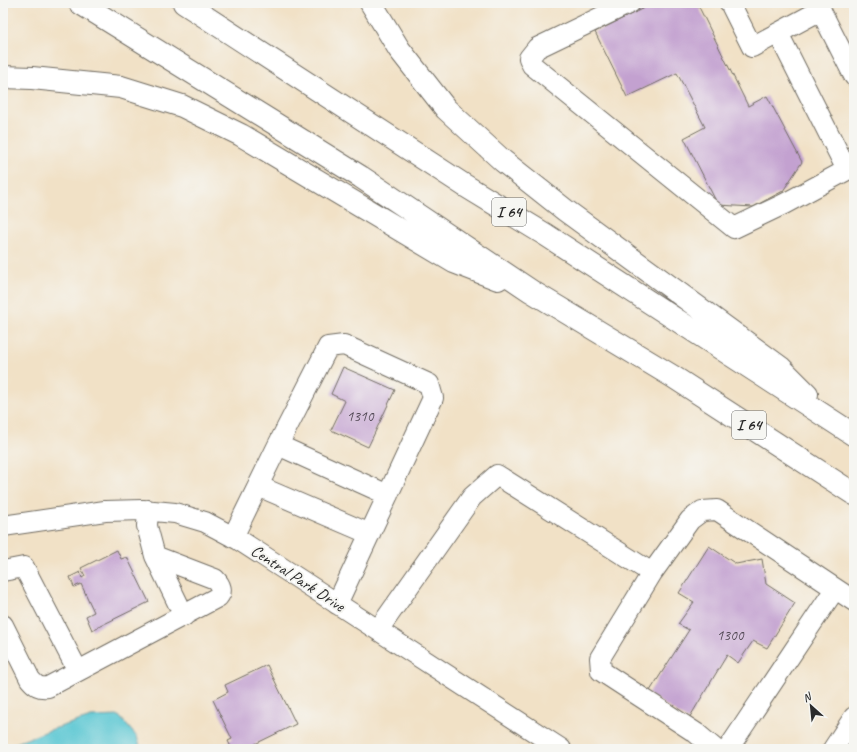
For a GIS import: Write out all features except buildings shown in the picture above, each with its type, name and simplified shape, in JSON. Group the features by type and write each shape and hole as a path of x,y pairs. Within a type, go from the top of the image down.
{"highway":[{"name":"I 64","path":"80,3 361,177 531,291 672,376 854,494"},
{"name":"I 64","path":"184,3 854,435"},
{"path":"371,3 399,49 446,109 503,161 565,210 781,368 833,421"},
{"path":"3,77 32,78 121,87 182,106 240,135 454,262 531,291"}],"street":[{"path":"630,3 599,9 537,48 529,58 532,65 734,228 784,204 850,168 778,33"},
{"path":"730,3 752,47 778,33 819,6 847,44 854,76"},
{"path":"233,537 328,347 344,345 429,384 433,398 337,604"},
{"path":"278,445 388,495"},
{"path":"378,630 472,497 497,475 652,573"},
{"path":"258,486 370,534"},
{"path":"148,510 147,526 155,556 184,616"},
{"name":"Central Park Drive","path":"3,526 105,511 148,510 175,513 205,522 233,537 561,749"},
{"path":"715,749 696,733 601,671 600,658 652,573 690,520 702,510 717,510 854,601"},
{"path":"3,625 30,679 36,685 48,687 218,598 221,591 220,583 215,579 155,556"},
{"path":"3,571 24,568 78,671"},
{"path":"728,749 835,589"},
{"path":"833,749 854,717"}],"water":[{"path":"119,716 137,737 141,749 3,749 50,730 91,717"}]}
